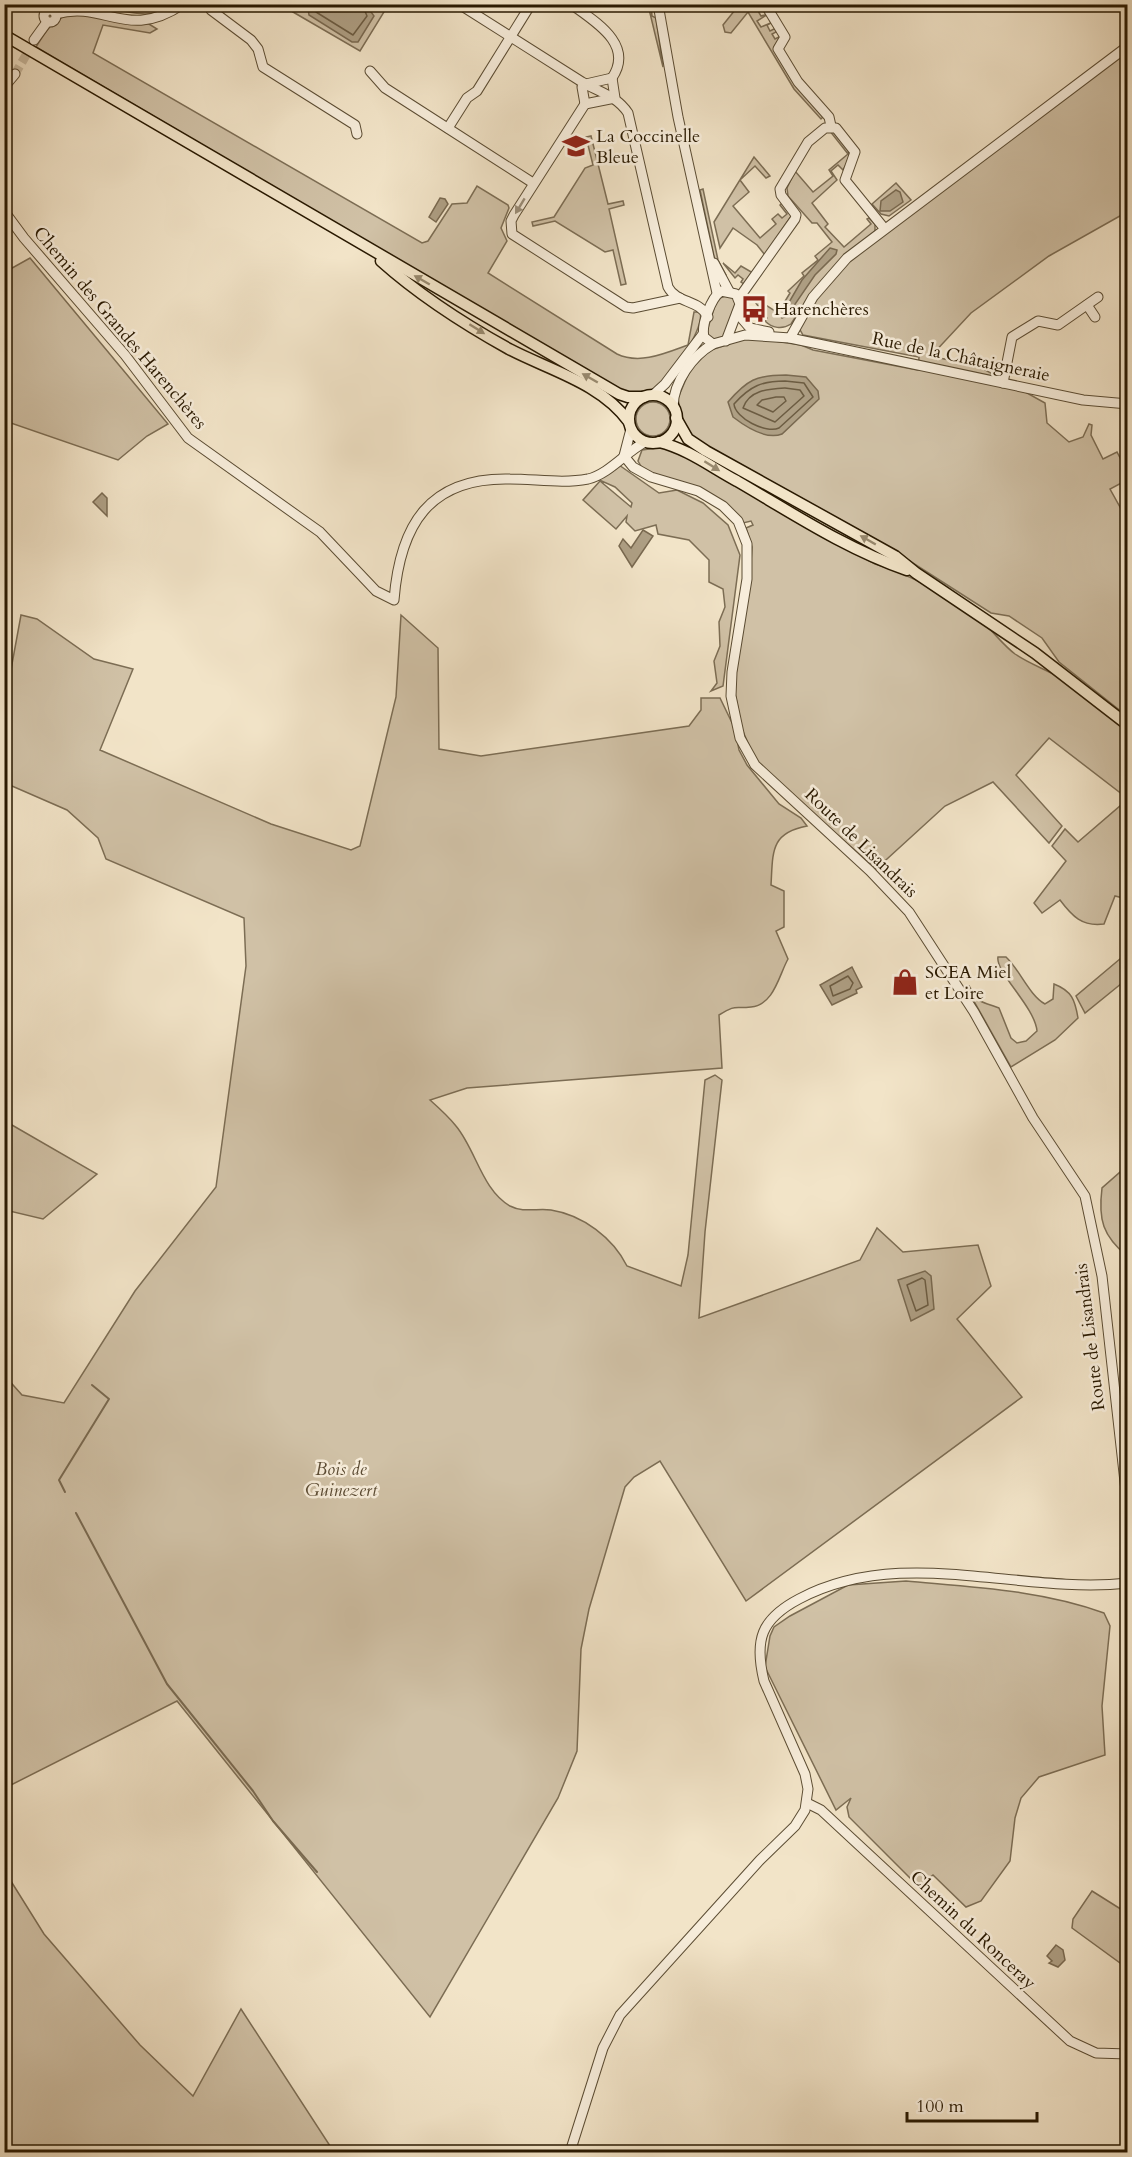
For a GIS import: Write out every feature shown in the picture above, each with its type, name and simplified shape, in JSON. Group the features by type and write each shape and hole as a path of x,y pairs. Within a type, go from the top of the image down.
{"main road":[{"path":"4,35 619,394 628,397 663,397 673,406 676,418 688,439 876,545 1035,653 1128,725"},
{"path":"363,245 413,290 510,349 559,370 606,399 645,442 676,446 848,546 916,573"},
{"path":"630,426 632,406 648,396"},
{"path":"659,442 672,433 676,418"}],"street":[{"path":"36,4 45,18 55,20 56,14 75,9 128,20 145,21 158,19 183,4"},
{"path":"209,4 211,10 251,40 258,49 263,67 355,125 357,134"},
{"path":"459,4 586,84 615,98 628,113 670,292 700,305 708,317"},
{"path":"448,128 467,98 477,91 531,4"},
{"path":"572,4 613,38 619,62 612,78 615,98"},
{"path":"648,396 665,384 703,334 715,297 712,262 678,117 658,4"},
{"path":"765,4 785,37 778,48 798,82 829,117 831,126 855,152 845,176 847,184 884,228"},
{"path":"34,40 45,18"},
{"path":"790,338 797,322 833,272 884,228 1128,46"},
{"path":"370,71 385,88 533,183"},
{"path":"4,87 15,74"},
{"path":"612,78 582,87 585,104 533,183 511,221 511,230 515,237 627,307 680,298"},
{"path":"585,104 615,98"},
{"path":"700,305 715,297 733,294 754,278 795,219 796,215 781,195 782,186 808,142 831,126"},
{"name":"Chemin des Grandes Harenchères","path":"4,211 24,238 132,363 188,438 320,532 376,591 394,600 396,569 405,541 413,524 440,496 473,481 590,478 645,442"},
{"path":"712,262 733,294 737,313 726,341"},
{"path":"657,302 668,285"},
{"path":"1003,383 1012,337 1038,321 1058,325 1098,297"},
{"path":"1087,305 1095,317"},
{"name":"Rue de la Châtaigneraie","path":"737,313 750,328 790,338 1083,400 1128,404"},
{"path":"673,406 676,387 691,363 713,344 703,334"},
{"name":"Rue de la Châtaigneraie","path":"713,344 745,335 790,338"},
{"path":"624,456 630,426"},
{"name":"Route de Lisandrais","path":"624,456 633,467 651,477 698,491 723,507 738,521 747,544 747,579 732,672 731,696 740,738 755,765 870,871 909,912 974,1012 1033,1118 1085,1196 1102,1276 1128,1509"},
{"path":"570,2152 603,2048 620,2015 760,1860 795,1826 807,1803 808,1789 805,1774 764,1681 760,1666 760,1637 766,1624 782,1608 842,1581 878,1574 914,1572 1087,1584 1128,1583"},
{"name":"Chemin du Ronceray","path":"807,1803 821,1810 1070,2041 1096,2053 1128,2054"}],"green space":[{"path":"302,4 376,5 384,12 360,51 293,12"},
{"path":"93,5 176,5 156,13 146,14"},
{"path":"648,5 651,5 652,16 656,18 663,67"},
{"path":"739,5 762,5 764,7 758,11 761,16 768,14 757,21 761,27 773,22 767,25 770,31 776,28 778,31 772,34 775,39 781,36 774,47 823,117 821,119 794,89 748,12 731,33 725,32 723,25"},
{"path":"77,12 149,24 157,29 150,33 103,25 93,53 422,243 428,241 452,204 467,203 477,186 508,205 509,208 501,228 507,241 488,273 617,354 644,358 688,345 694,312 700,312 700,320 692,341 677,365 656,388 645,392 624,393 36,47 56,21"},
{"path":"1127,50 1127,212 1049,256 971,313 931,356 980,367 1045,403 1047,423 1069,442 1083,437 1089,424 1092,425 1091,435 1103,459 1117,452 1128,473 1127,480 1110,489 1125,516 1127,515 1127,716 1059,662 1042,638 1009,616 991,613 905,558 697,442 682,424 678,398 692,365 711,350 750,337 801,345 813,350 918,370 919,357 803,335 799,328 813,303 848,262"},
{"path":"829,130 834,131 847,146 850,158 843,170 838,165 831,171 837,180 812,203 828,224 825,227 844,247 871,224 867,219 869,218 875,224 875,231 828,274 791,324 781,328 774,327 765,321 767,318 750,295 778,313 790,293 788,291 804,276 802,273 818,260 815,256 832,242 817,223 812,223 788,196 787,188 795,171 813,192 833,176 829,170 848,154"},
{"path":"591,136 608,204 623,201 624,205 609,209 626,284 621,285 613,250 605,252 555,221 533,226 532,222 554,217 585,168 593,165 586,137"},
{"path":"754,157 770,176 766,178 755,166 740,180 749,192 733,206 760,238 776,224 772,219 778,214 782,218 787,214 780,205 783,202 792,215 765,255 757,245 733,228 720,248 714,222"},
{"path":"896,183 911,200 889,216 881,214 872,204"},
{"path":"703,189 718,260 726,275 723,277 715,261 700,190"},
{"path":"30,258 168,424 147,436 118,460 5,421 5,272"},
{"path":"723,263 735,273 741,266 753,273 744,284 741,282 743,279 738,275 735,278"},
{"path":"731,294 736,301 727,334 719,341 709,338 707,331 717,299"},
{"path":"653,402 665,407 670,419 665,431 653,436 641,431 636,419 641,407"},
{"path":"664,447 674,449 875,564 903,574 945,596 982,622 1015,654 1055,675 1083,694 1127,731 1127,798 1049,738 1016,775 1062,826 1049,843 993,782 945,806 876,869 764,770 753,755 742,729 734,688 750,577 752,547 746,528 753,525 751,521 743,523 718,499 642,468 638,461 642,450"},
{"path":"619,465 659,493 677,490 703,503 728,525 740,555 723,686 711,691 717,683 714,661 720,646 719,622 725,607 723,589 709,582 709,560 689,540 658,534 656,525 635,531 626,522 627,516 616,529 583,500 600,481 631,507 632,503 615,487 597,479"},
{"name":"Bois de Guinezert","path":"21,615 37,619 94,659 133,669 100,750 271,824 351,850 360,846 396,697 401,615 438,648 439,749 481,756 689,726 701,710 701,698 720,698 735,729 739,750 747,765 779,804 801,818 807,826 795,829 780,839 772,863 771,885 784,891 784,927 776,931 788,959 775,988 765,1001 751,1007 732,1008 719,1015 722,1068 467,1088 430,1100 450,1119 463,1136 486,1180 500,1199 515,1208 551,1210 574,1217 596,1229 605,1237 627,1266 681,1286 688,1255 705,1080 715,1075 722,1080 705,1232 699,1318 860,1260 877,1228 903,1252 978,1245 991,1286 957,1319 1022,1397 746,1601 660,1461 634,1477 625,1487 589,1609 581,1649 577,1751 558,1798 430,2017 177,1701 5,1788 5,1376 22,1395 64,1403 135,1291 216,1187 246,966 244,918 106,859 98,838 67,810 5,783 5,702"},
{"path":"1127,800 1127,899 1115,896 1104,924 1090,924 1078,919 1060,900 1042,913 1034,903 1066,861 1052,846 1065,829 1078,842"},
{"path":"1127,953 1127,979 1085,1013 1076,996"},
{"path":"998,957 1006,957 1034,995 1045,1004 1053,999 1054,984 1069,993 1076,1006 1078,1018 1055,1040 1011,1067 966,987 969,986 982,1002 999,1008 1011,1038 1017,1043 1026,1041 1037,1031 1030,1011 1003,972"},
{"path":"5,1121 97,1174 43,1219 5,1210"},
{"path":"1127,1166 1127,1190 1123,1205 1127,1216 1127,1256 1107,1234 1101,1209 1102,1188"},
{"path":"906,1581 1031,1594 1056,1599 1104,1613 1110,1626 1102,1706 1105,1755 1039,1777 1021,1798 1015,1818 1010,1861 981,1901 966,1907 933,1875 919,1887 849,1817 847,1807 851,1798 836,1810 765,1667 770,1636 774,1627 790,1616 848,1585"},
{"path":"4,1870 44,1934 140,2045 193,2096 241,2009 334,2152 5,2152"},
{"path":"1092,1891 1127,1913 1127,1968 1072,1928 1073,1919"}],"water":[{"path":"312,4 366,5 374,16 358,42 352,42 309,15 308,9"},
{"path":"896,190 900,192 903,202 890,211 880,211 881,201"},
{"path":"440,198 445,199 448,204 436,222 429,217"},
{"path":"830,248 837,250 836,254 815,275 787,316 782,318 781,316 802,280"},
{"path":"786,375 806,377 818,391 819,399 782,434 763,434 733,417 728,402 741,388 759,378"},
{"path":"102,493 107,498 107,516 93,502"},
{"path":"643,530 653,536 632,567 619,546 623,539 631,548"},
{"path":"852,967 862,987 856,990 857,993 832,1005 820,985"},
{"path":"925,1271 931,1276 934,1309 911,1321 898,1280"},
{"path":"1056,1945 1063,1950 1065,1960 1058,1967 1049,1963 1052,1961 1047,1956"}],"waterway":[{"path":"65,1492 59,1480 109,1399 92,1385"},
{"path":"76,1513 167,1684 253,1791 273,1821 317,1872"}],"tunnel":[{"path":"15,74 32,45"}],"place":[{"name":"La Coccinelle Bleue","path":"576,146"},
{"name":"Harenchères","path":"754,309"},
{"name":"SCEA Miel et Loire","path":"905,982"}]}
